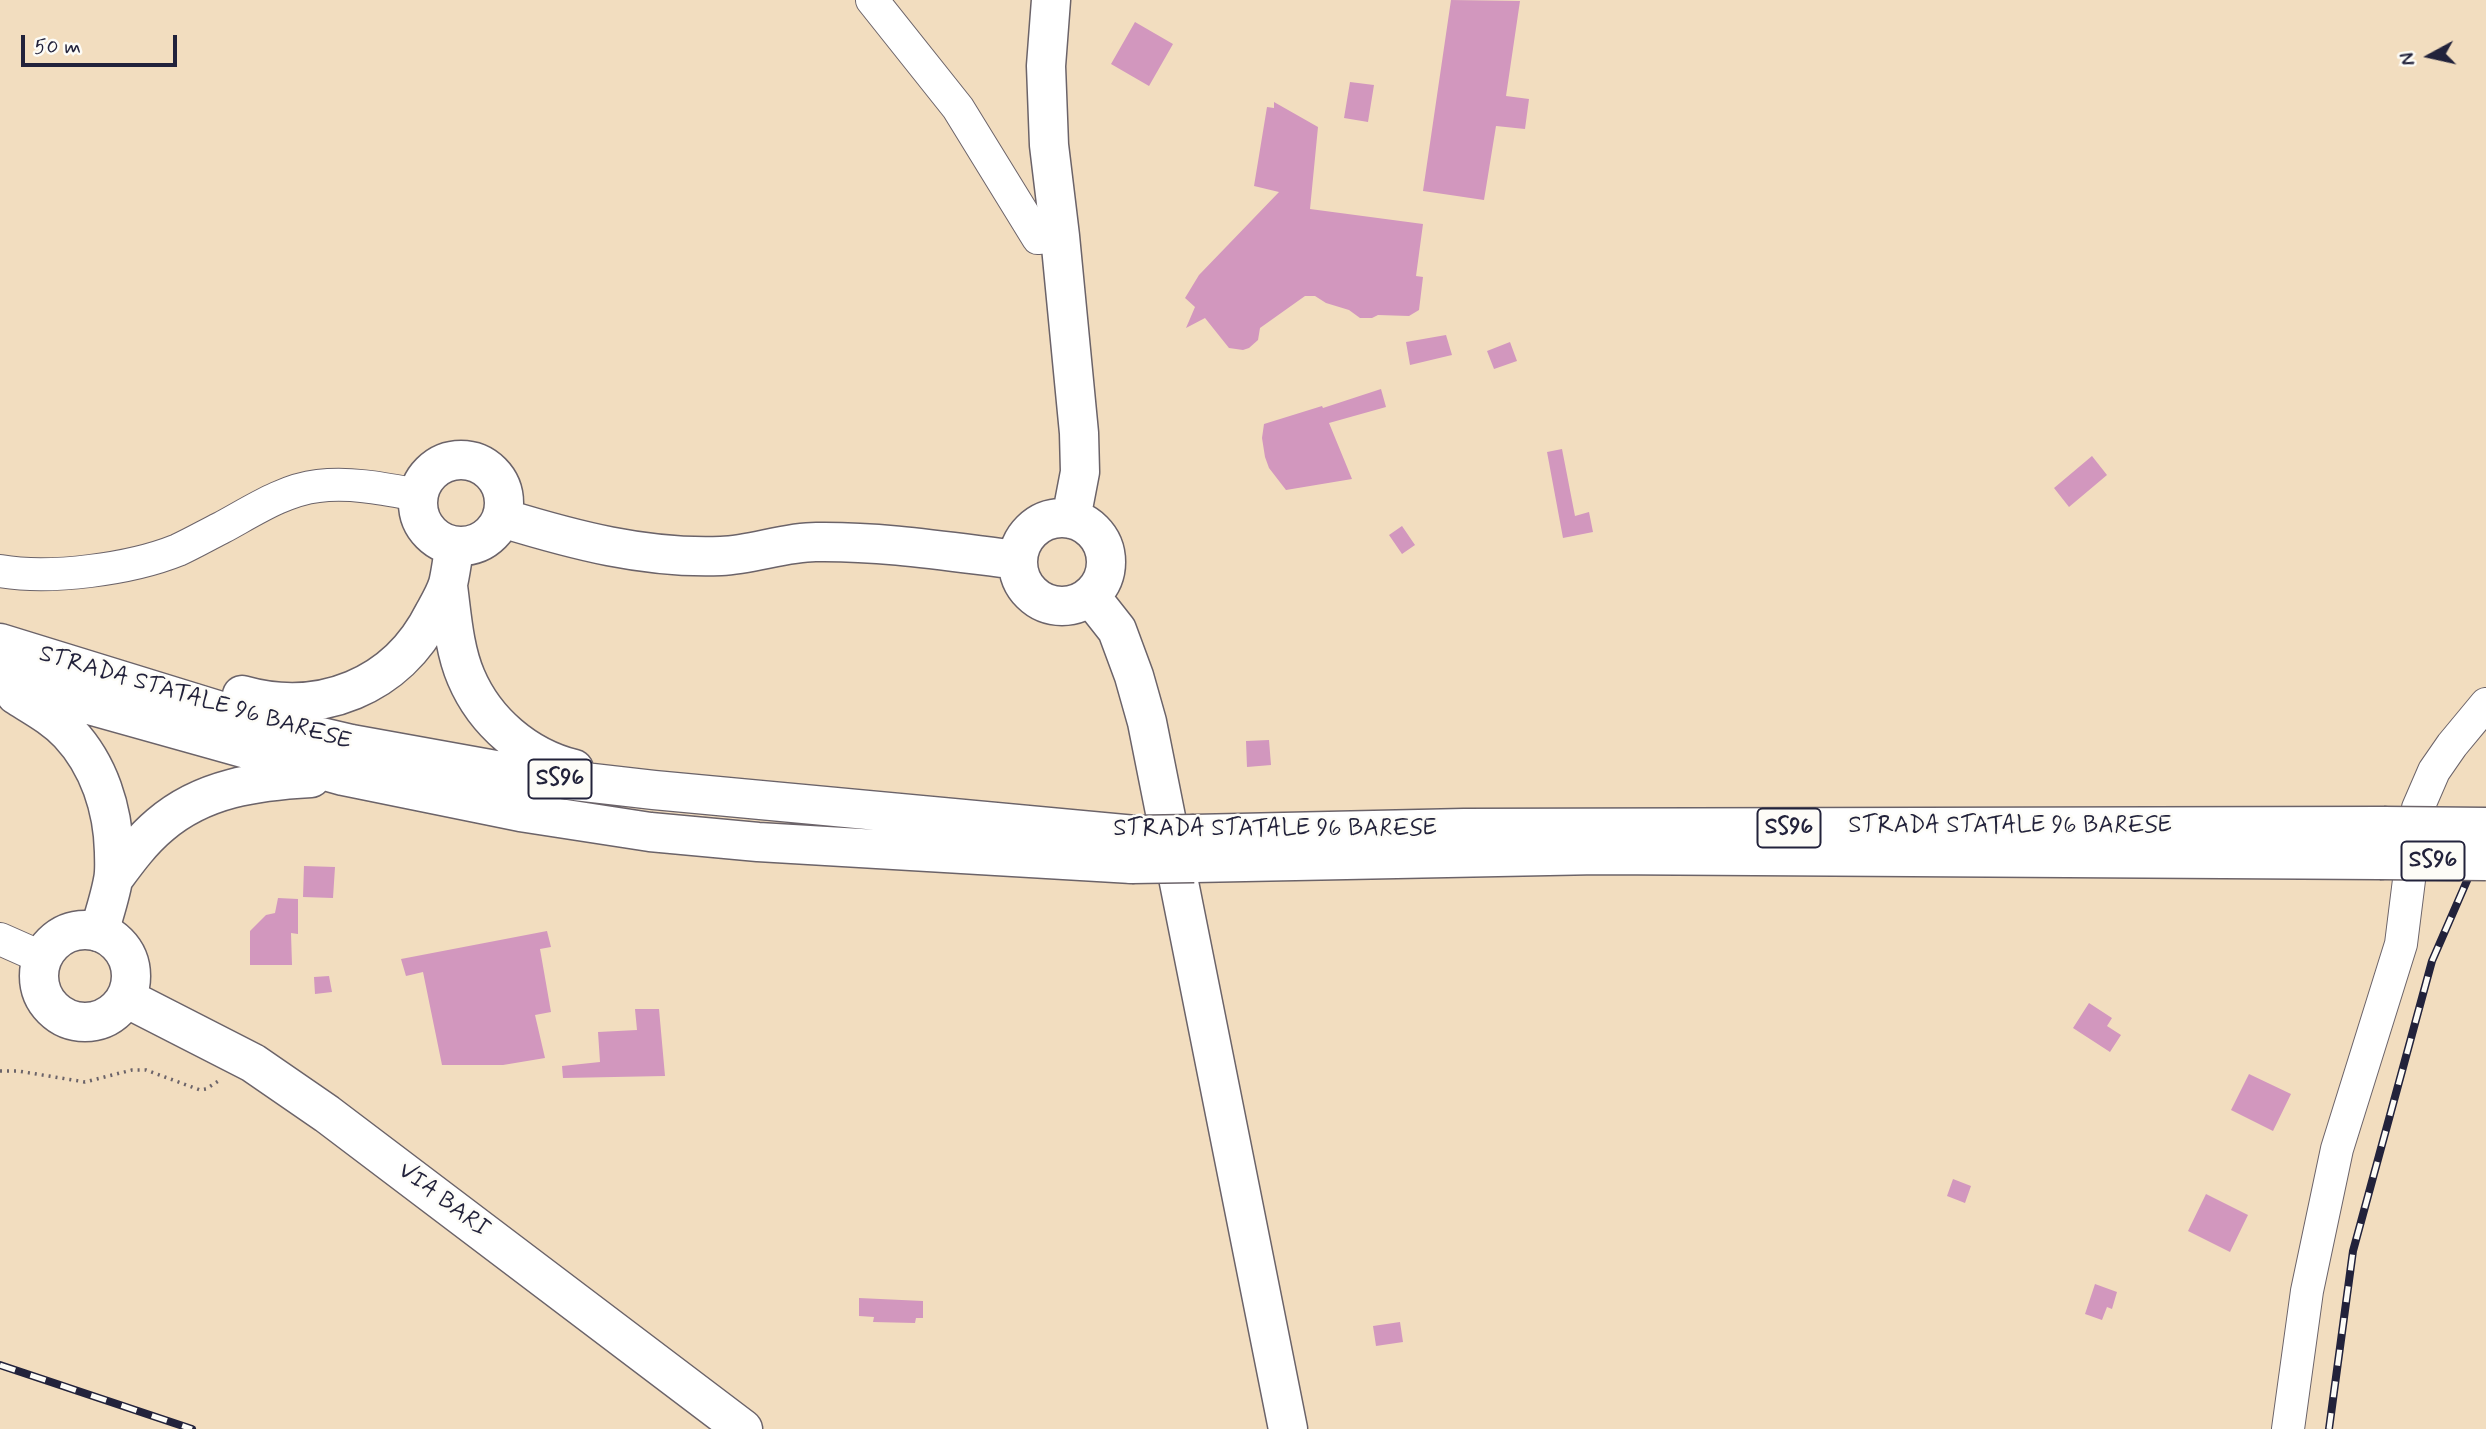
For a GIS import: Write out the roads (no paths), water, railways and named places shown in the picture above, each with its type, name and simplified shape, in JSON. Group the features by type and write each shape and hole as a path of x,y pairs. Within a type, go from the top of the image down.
{"main road":[{"path":"1051,0 1046,66 1049,145 1079,433 1080,472 1072,519"},
{"path":"466,459 478,463 498,480 505,505 502,518 488,537 478,543 454,546 441,542 422,522 418,495 422,482 440,464 466,459"},
{"path":"502,518 580,541 673,556 724,556 812,542 836,542 873,543 1018,560"},
{"path":"1056,518 1072,519 1085,524 1096,533 1103,545 1107,559 1103,580 1091,597 1078,605 1049,605 1026,588 1019,575 1021,545 1029,532 1042,523 1056,518"},
{"path":"2,663 129,662 256,699 294,703 329,698 358,690 384,675 409,652 425,631 447,586 454,546"},
{"path":"447,586 457,645 466,676 483,707 503,730 527,750 560,766 654,790"},
{"path":"1091,597 1117,631 1147,722 1288,1429"},
{"path":"2,663 70,734 86,755 108,805 113,836 114,878 99,932"},
{"name":"STRADA STATALE 96 BARESE","path":"2,663 343,776 520,812 650,832 758,842 1599,855 2382,843 2486,827"},
{"name":"STRADA STATALE 96 BARESE","path":"2,663 351,744 523,775 1133,849"},
{"path":"114,878 143,841 161,824 188,805 219,791 265,780 343,776"},
{"name":"STRADA STATALE 96 BARESE","path":"2382,843 2486,861"},
{"path":"72,932 99,932 121,947 132,972 131,985 118,1010 93,1022 79,1022 54,1011 43,993 39,972 43,958 60,938 72,932"},
{"name":"VIA BARI","path":"126,998 241,1057 327,1114 743,1429"}],"street":[{"path":"872,0 958,108 1038,238 1060,236"},
{"path":"0,571 69,573 124,564 177,550 281,497 316,486 366,485 418,495"},
{"path":"2288,1429 2306,1291 2337,1149 2401,944 2418,808 2434,771 2486,704"},
{"path":"0,939 43,958"}],"railway":[{"path":"2329,1429 2353,1251 2432,961 2486,837"},
{"path":"0,1365 192,1429"}]}
